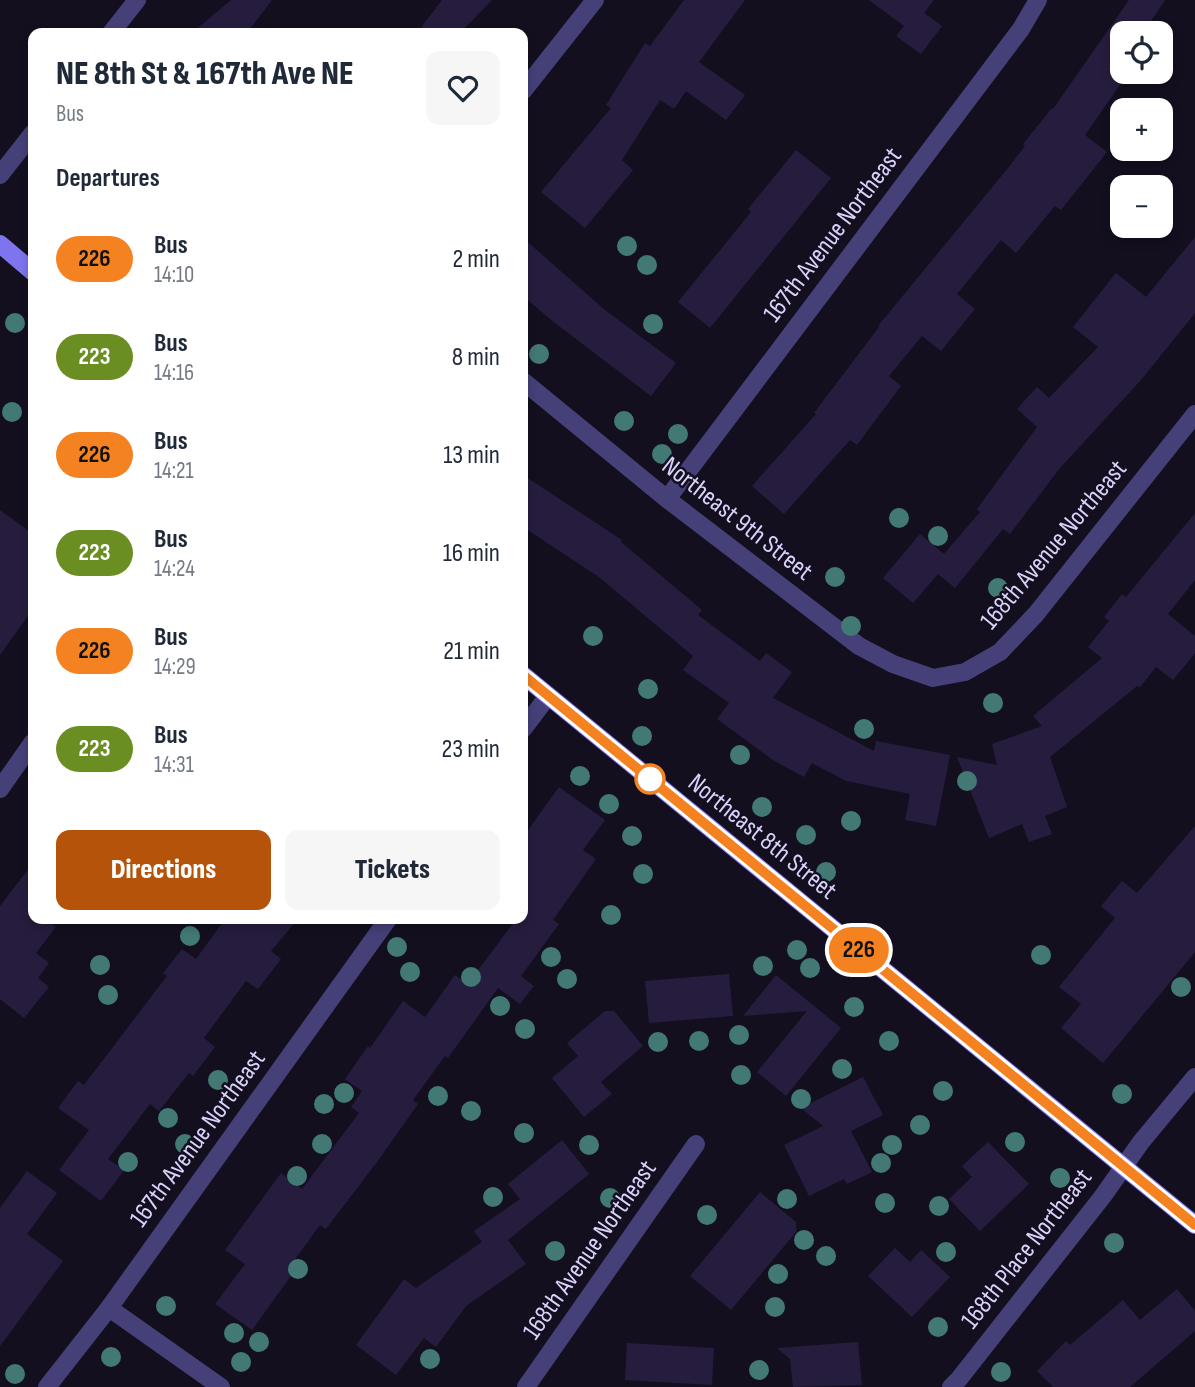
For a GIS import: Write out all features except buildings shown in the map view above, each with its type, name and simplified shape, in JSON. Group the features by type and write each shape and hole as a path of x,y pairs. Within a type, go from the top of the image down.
{"street":[{"path":"115,28 137,0"},
{"path":"528,85 595,0"},
{"name":"167th Avenue Northeast","path":"667,499 1021,29 1038,0"},
{"path":"0,175 28,139"},
{"path":"0,244 28,268"},
{"name":"Northeast 9th Street","path":"528,385 667,499 859,646 893,664 933,678"},
{"name":"168th Avenue Northeast","path":"933,678 965,672 1000,652 1036,614 1195,414"},
{"name":"Northeast 8th Street","path":"528,680 1195,1225"},
{"path":"528,722 548,696"},
{"path":"0,789 28,749"},
{"name":"167th Avenue Northeast","path":"47,1387 110,1308 384,924"},
{"name":"168th Place Northeast","path":"951,1387 1195,1077"},
{"name":"168th Avenue Northeast","path":"526,1387 696,1143"},
{"path":"110,1308 221,1387"}],"bus line":[{"name":"226","path":"528,679 1195,1225"}]}
